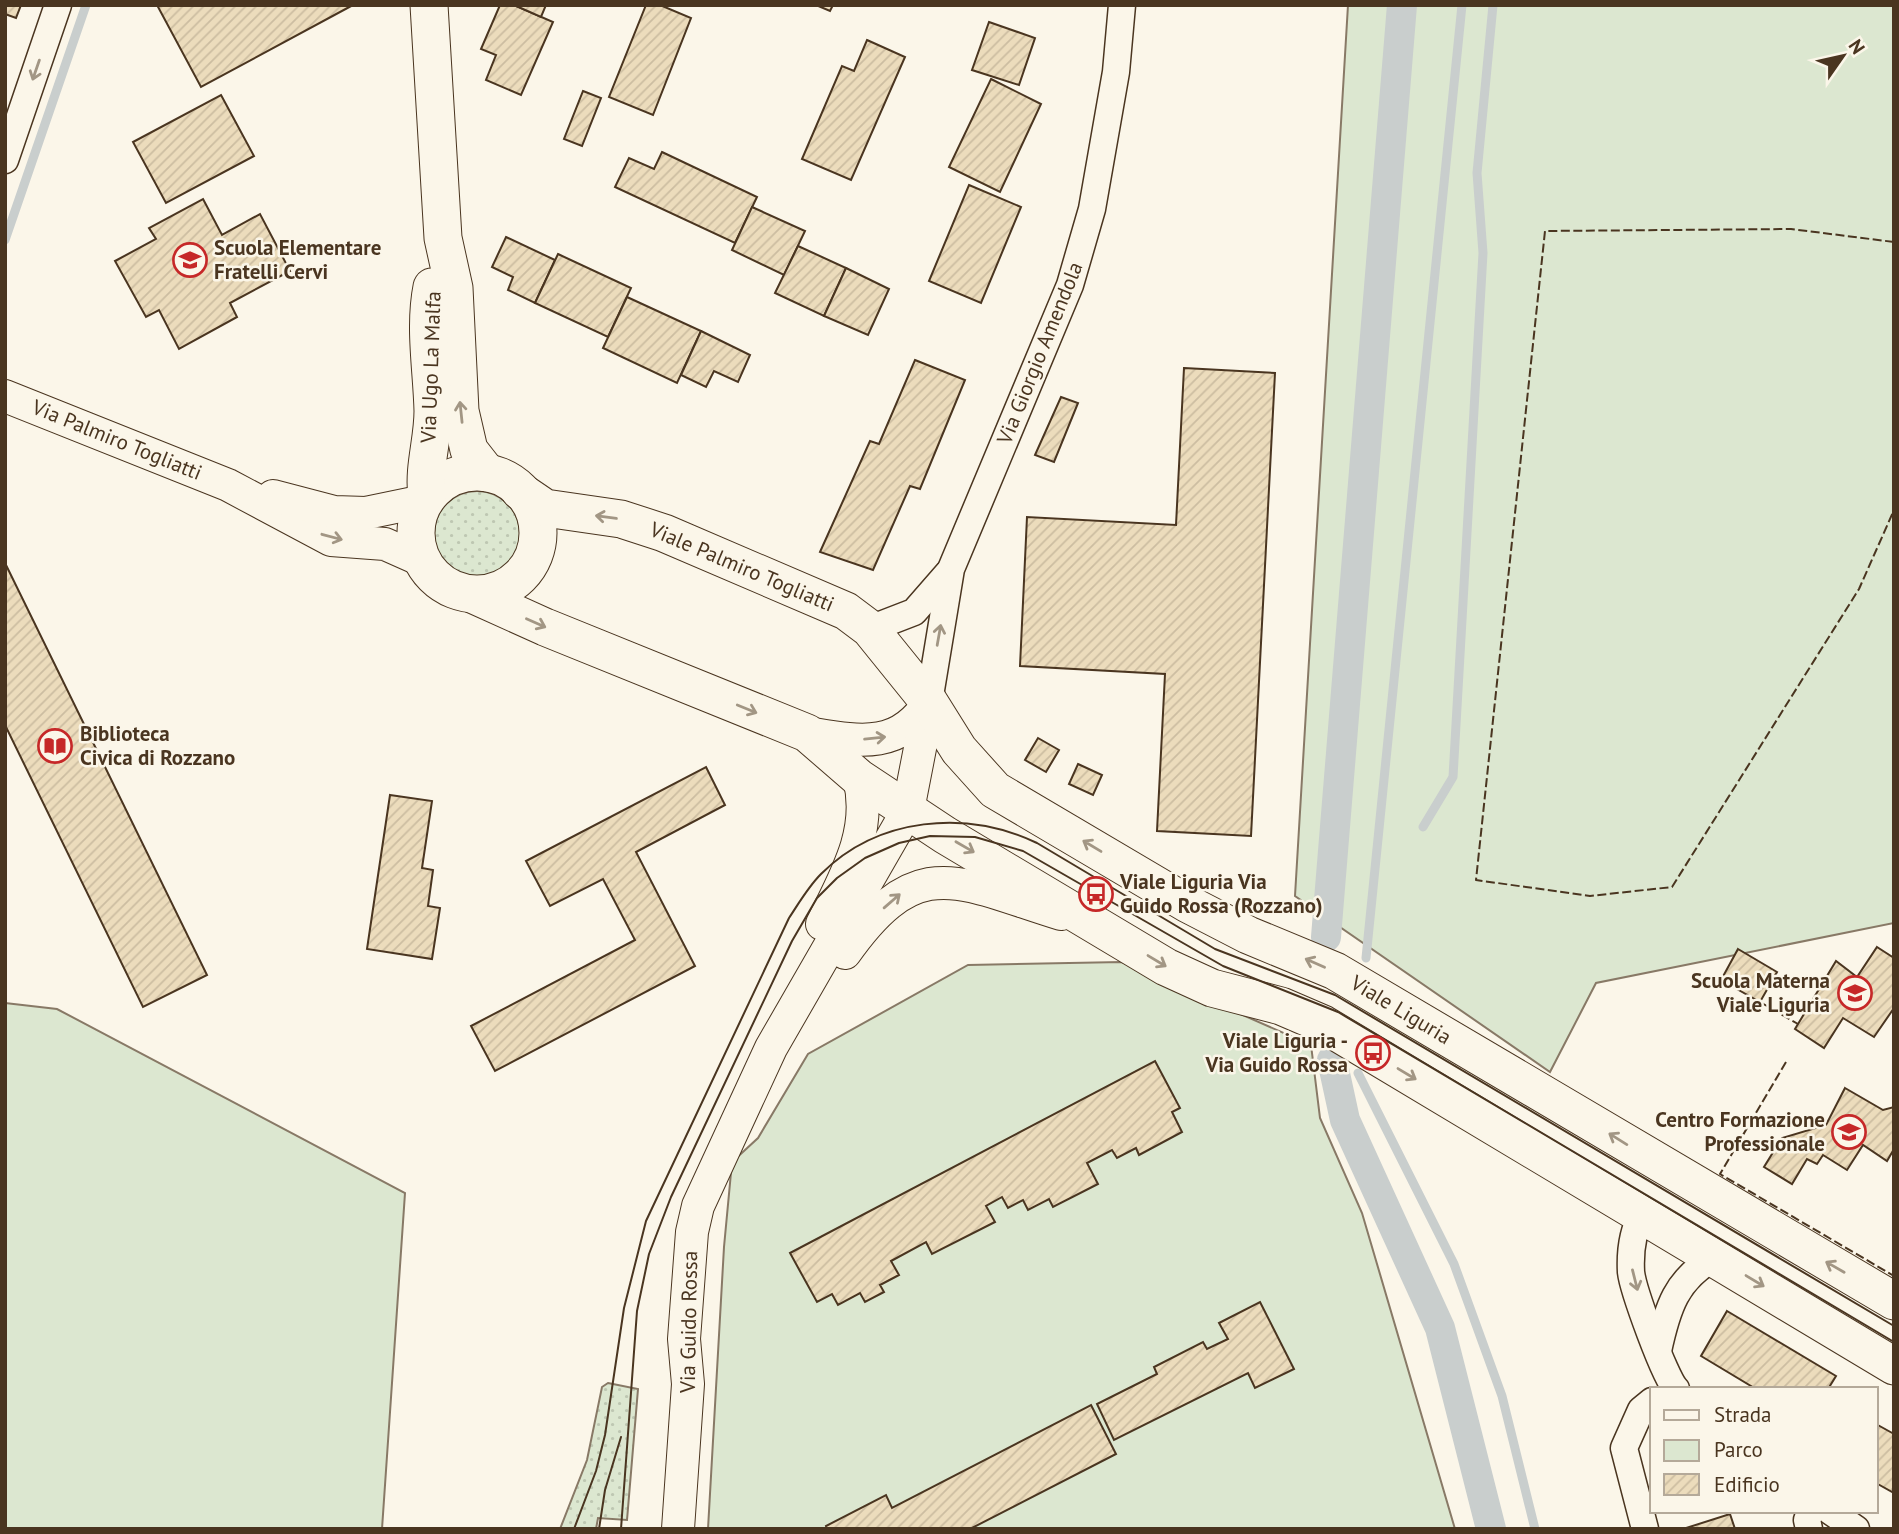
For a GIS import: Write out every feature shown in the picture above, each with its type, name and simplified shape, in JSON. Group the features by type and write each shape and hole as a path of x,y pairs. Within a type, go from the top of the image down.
{"main road":[{"name":"Via Ugo La Malfa","path":"429,5 443,238 454,288 462,425 469,450 487,473"},
{"name":"Via Ugo La Malfa","path":"426,499 424,474 433,411 430,297 443,238"},
{"name":"Viale Palmiro Togliatti","path":"487,473 505,479 545,508 621,519 691,543 828,602 870,629 929,702"},
{"path":"487,473 451,477 426,499 416,521 416,541 421,560 443,584 807,733 859,778 945,835 1098,925 1198,982 1281,1006 1323,1024 1894,1366"},
{"path":"474,595 495,592 513,583 528,568 536,549 538,528 532,508 520,491"},
{"name":"Viale Liguria","path":"929,702 959,750 995,790 1188,904 1248,935 1335,971 1894,1301"}],"street":[{"path":"5,160 58,5"},
{"name":"Via Giorgio Amendola","path":"929,702 951,569 1070,285 1092,209 1104,149 1122,5"},
{"name":"Via Palmiro Togliatti","path":"5,396 228,485 331,540 385,544 421,560"},
{"name":"Via Palmiro Togliatti","path":"228,485 334,512 366,513 426,499"},
{"name":"Via Giorgio Amendola","path":"870,629 914,612 951,569"},
{"path":"807,733 847,740 875,739 898,734 921,715 929,702"},
{"path":"908,810 929,702"},
{"name":"Via Guido Rossa","path":"771,1048 788,995 840,887 863,831 864,795 859,778"},
{"name":"Via Guido Rossa","path":"678,1529 688,1384 684,1339 692,1232 698,1206 771,1048 908,810"},
{"name":"Via Guido Rossa","path":"771,1048 809,1004 862,928 897,895 911,887 936,881 968,886 1098,925"},
{"path":"1642,1215 1633,1229 1631,1274 1658,1351 1666,1387"},
{"path":"1658,1351 1666,1317 1678,1292 1694,1269 1716,1257"},
{"path":"1645,1529 1624,1448 1641,1410 1650,1403"},
{"path":"1833,1513 1856,1529"}],"green space":[{"path":"1348,5 1894,5 1894,923 1596,983 1550,1072 1295,896"},
{"path":"477,491 494,494 508,503 517,517 520,534 517,551 508,565 494,574 477,577 460,574 446,565 437,551 434,534 437,517 446,503 460,494"},
{"path":"1122,962 1311,1045 1320,1118 1362,1213 1455,1529 708,1529 724,1247 732,1162 758,1138 808,1054 968,965"},
{"path":"5,1003 57,1009 405,1193 382,1529 5,1529"},
{"path":"608,1383 638,1389 627,1520 598,1518 596,1529 560,1529 587,1460 602,1387"}],"building":[{"path":"5,5 21,5 16,18 5,14"},
{"path":"157,5 353,5 201,87"},
{"path":"500,5 514,5 553,22 521,95 486,80 496,55 481,49"},
{"path":"514,5 546,5 541,17"},
{"path":"646,5 660,5 691,18 653,115 609,97"},
{"path":"816,5 833,5 830,11"},
{"path":"989,22 1035,38 1019,85 972,70"},
{"path":"867,40 905,57 851,180 802,159 842,66 854,71"},
{"path":"991,79 1041,104 1000,192 949,167"},
{"path":"583,91 601,98 582,146 564,139"},
{"path":"221,95 254,156 166,203 133,142"},
{"path":"662,152 757,197 735,243 615,187 629,158 654,169"},
{"path":"969,185 1021,207 981,303 929,281"},
{"path":"203,199 222,235 260,214 290,271 230,303 237,317 179,349 159,310 146,317 115,261 156,239 149,228"},
{"path":"752,207 805,231 784,275 732,250"},
{"path":"506,237 555,260 535,303 508,290 513,277 492,267"},
{"path":"798,246 846,268 824,316 775,293"},
{"path":"558,254 631,288 608,337 535,303"},
{"path":"846,268 889,289 868,335 824,316"},
{"path":"627,297 701,331 677,383 603,348"},
{"path":"701,331 750,355 738,382 714,371 706,387 681,375"},
{"path":"915,360 965,380 920,489 910,486 873,570 820,552 870,441 879,444"},
{"path":"1184,368 1275,373 1251,836 1157,831 1165,674 1020,666 1027,517 1176,525"},
{"path":"1061,397 1078,403 1054,462 1035,455"},
{"path":"6,565 207,975 143,1007 5,725"},
{"path":"1038,738 1059,750 1046,772 1025,760"},
{"path":"1078,764 1102,775 1093,795 1069,784"},
{"path":"706,767 725,805 636,852 695,966 495,1071 471,1026 635,940 603,879 550,906 526,861"},
{"path":"390,795 432,801 422,868 433,870 428,906 440,908 432,959 367,949"},
{"path":"1080,891 1107,906 1102,914 1075,899"},
{"name":"Scuola Materna Viale Liguria","path":"1877,947 1894,958 1894,1008 1874,1037 1843,1018 1824,1048 1795,1029 1836,961 1857,977"},
{"path":"1738,949 1777,972 1760,1002 1721,980"},
{"path":"1155,1061 1180,1108 1172,1112 1182,1132 1139,1155 1136,1148 1117,1158 1112,1150 1087,1163 1098,1184 1053,1207 1049,1199 1028,1210 1023,1200 1008,1208 1002,1197 986,1206 995,1222 932,1254 926,1242 891,1261 899,1275 880,1285 884,1292 865,1302 860,1293 838,1305 832,1294 817,1302 790,1253"},
{"name":"Centro Formazione Professionale","path":"1845,1088 1883,1110 1894,1107 1894,1149 1887,1161 1863,1145 1847,1170 1823,1155 1817,1164 1807,1159 1792,1184 1764,1167 1782,1138 1826,1125"},
{"path":"1260,1302 1294,1369 1255,1388 1248,1373 1114,1440 1097,1404 1157,1374 1154,1367 1203,1342 1207,1349 1228,1339 1219,1323"},
{"path":"1727,1311 1836,1376 1829,1387 1753,1387 1701,1356"},
{"path":"1091,1405 1116,1454 970,1529 827,1529 826,1526 886,1495 892,1508"},
{"path":"1878,1425 1894,1434 1894,1493 1878,1484"},
{"path":"1730,1514 1735,1529 1683,1529"}],"waterway":[{"path":"5,240 86,5"},
{"path":"1326,937 1402,5"},
{"path":"1366,958 1462,5"},
{"path":"1423,827 1453,777 1483,253 1477,173 1493,5"},
{"path":"1332,1060 1345,1120 1440,1328 1491,1529"},
{"path":"1358,1073 1454,1264 1502,1396 1535,1529"}],"tram line":[{"path":"574,1529 596,1471 605,1435 624,1308 646,1221 789,918 816,879 844,855 869,840 924,824 981,825 1010,832 1037,843 1215,949 1335,995 1894,1326"},
{"path":"621,1529 637,1311 649,1254 671,1197 792,941 817,898 837,878 865,858 899,843 930,836 975,837 1023,851 1223,966 1338,1012 1894,1342"},
{"path":"599,1529 605,1490 621,1437"}],"fence":[{"path":"1894,242 1791,229 1545,231 1476,880 1590,896 1672,887 1859,589 1894,510"},
{"path":"1760,1002 1798,1024"},
{"path":"1786,1062 1720,1174 1894,1276"}],"place":[{"name":"Scuola Elementare Fratelli Cervi","path":"190,260"},
{"name":"Biblioteca Civica di Rozzano","path":"55,746"},
{"name":"Viale Liguria Via Guido Rossa (Rozzano)","path":"1096,894"},
{"name":"Scuola Materna Viale Liguria","path":"1855,993"},
{"name":"Viale Liguria - Via Guido Rossa","path":"1373,1053"},
{"name":"Centro Formazione Professionale","path":"1849,1132"}]}
